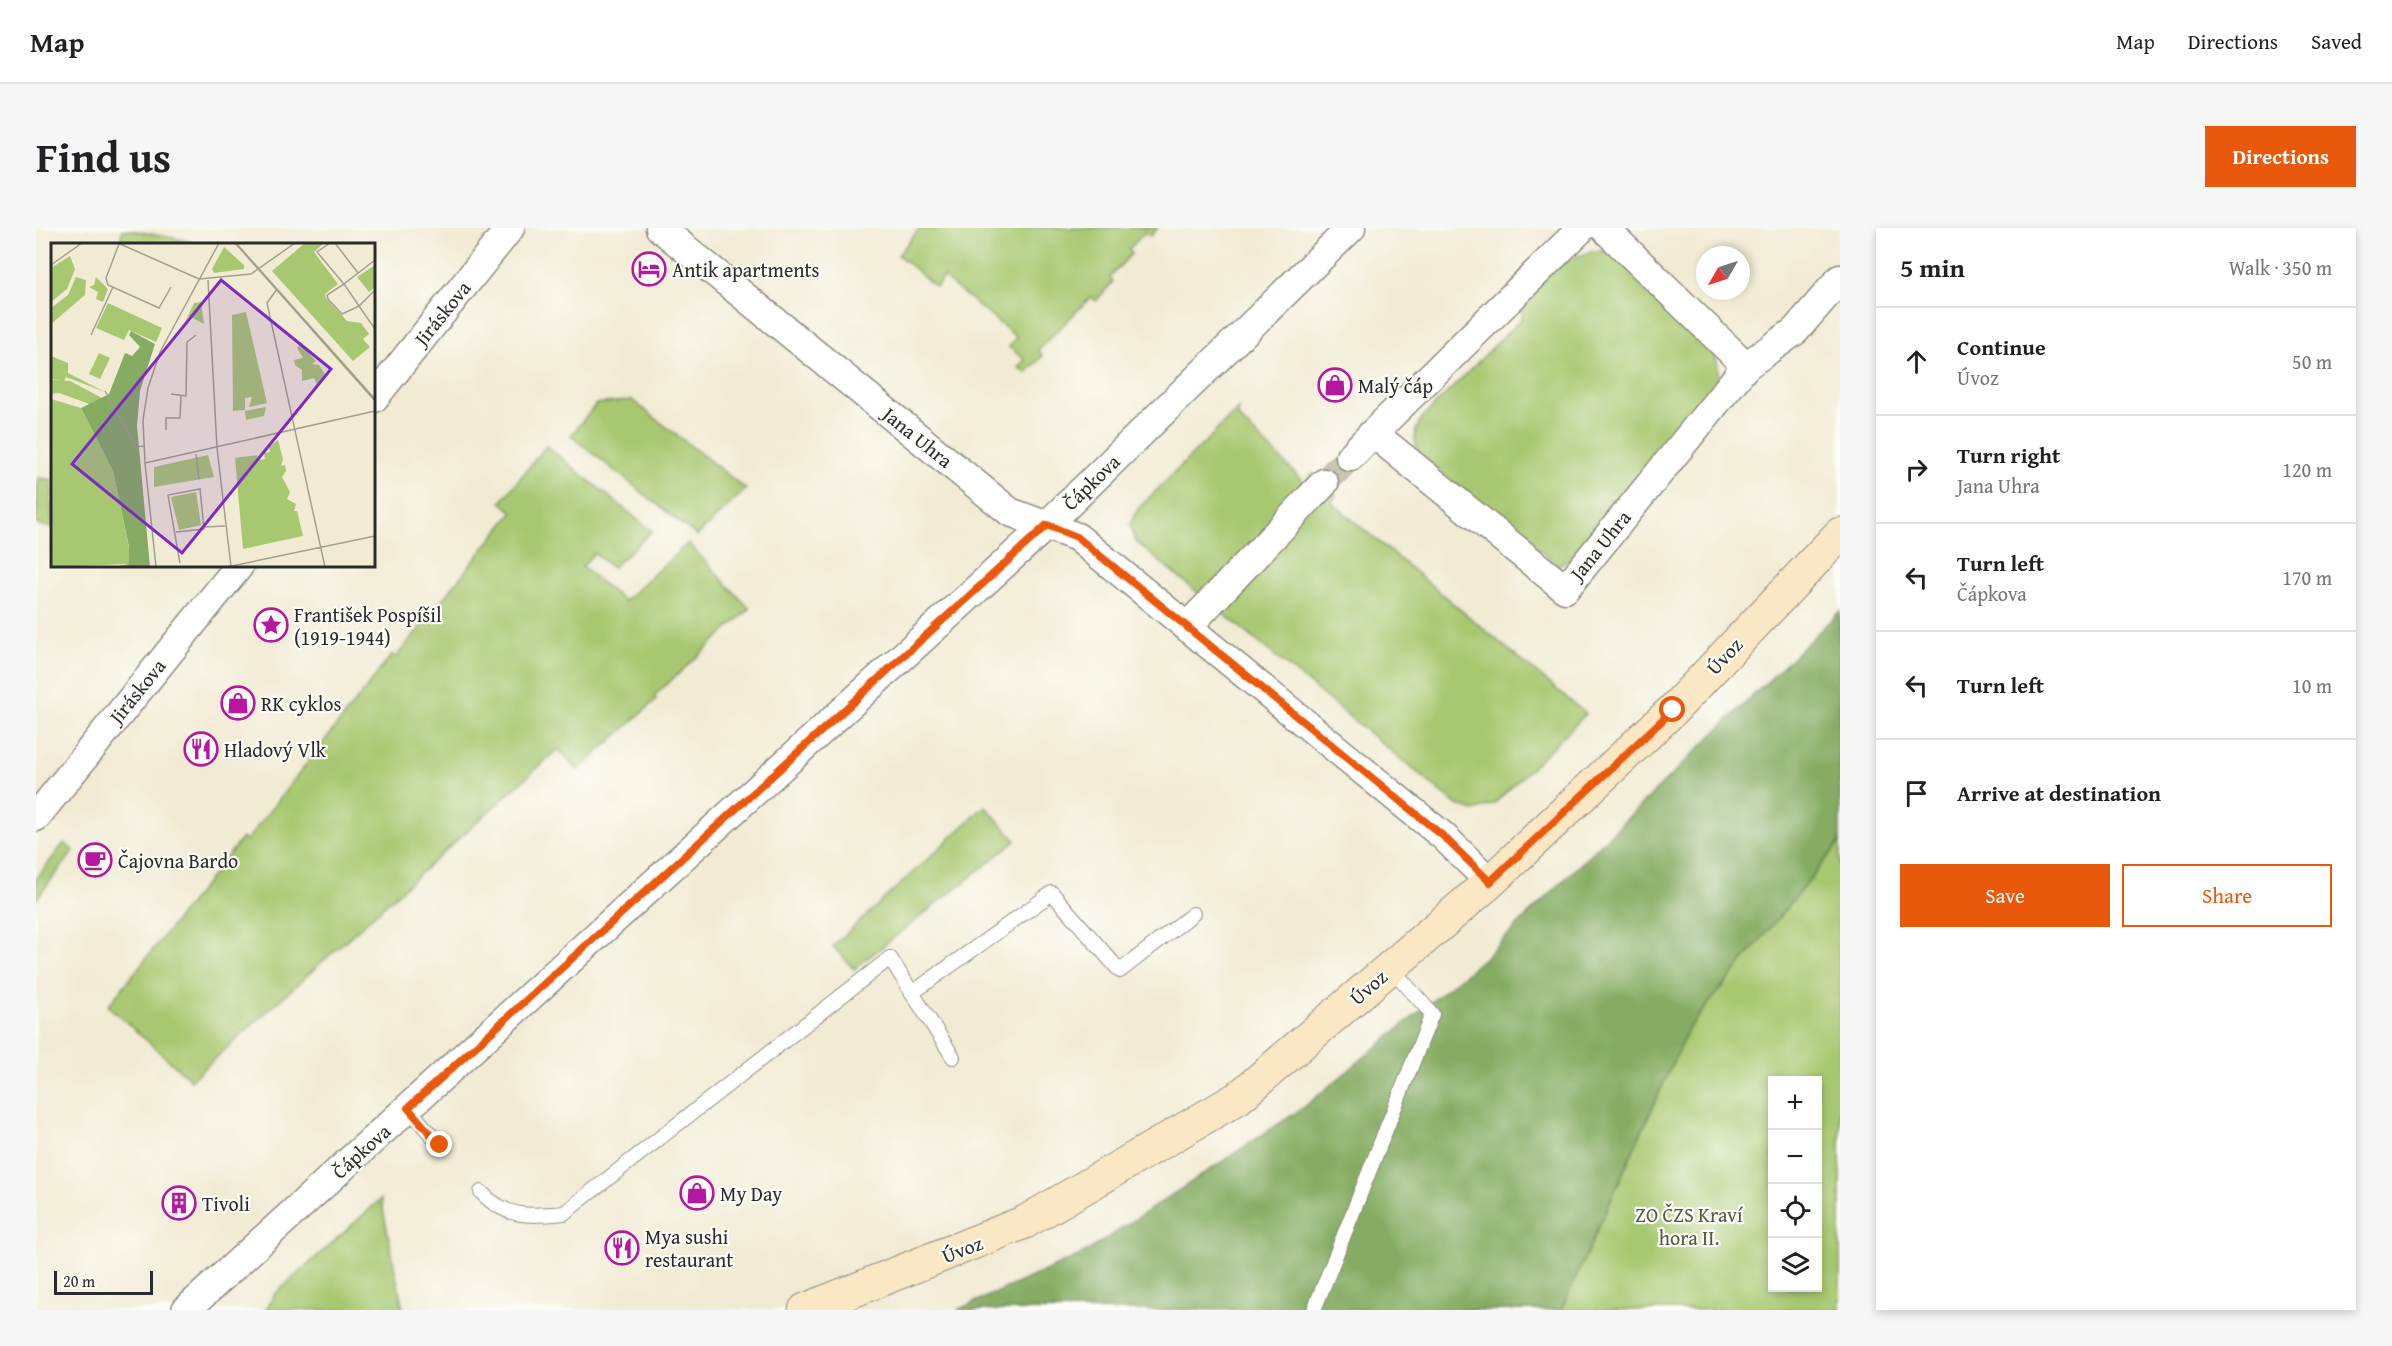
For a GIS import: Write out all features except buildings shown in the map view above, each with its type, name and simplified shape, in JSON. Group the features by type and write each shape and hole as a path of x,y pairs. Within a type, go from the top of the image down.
{"main road":[{"name":"Úvoz","path":"805,1310 1002,1233 1055,1205 1238,1098 1490,882 1673,710 1840,534"}],"street":[{"name":"Jiráskova","path":"375,397 510,228"},
{"name":"Jana Uhra","path":"660,228 1010,512 1077,537 1443,836 1490,882"},
{"name":"Čápkova","path":"186,1310 1047,525 1351,228"},
{"path":"1350,457 1582,228"},
{"path":"1604,228 1746,366"},
{"name":"Jana Uhra","path":"1373,433 1565,589 1746,366 1795,331 1840,279"},
{"path":"1187,627 1324,483"},
{"name":"Jiráskova","path":"36,817 237,567"}],"lane":[{"path":"912,993 1052,893 1120,971 1193,914"},
{"path":"481,1192 492,1204 524,1216 564,1213 890,958 953,1057"},
{"path":"1314,1310 1432,1014 1391,968"},
{"path":"408,1108 440,1145"}],"green space":[{"path":"920,228 1158,228 1150,236 1145,232 1129,249 1132,253 1110,277 1113,282 1096,301 1091,297 1038,350 1043,356 1026,373 1018,367 1025,360 1009,347 1016,337 943,277 936,287 898,255"},
{"path":"122,230 190,241 189,243 120,243"},
{"path":"1601,250 1613,253 1700,334 1716,358 1718,382 1577,555 1558,565 1419,454 1415,435 1423,417 1522,318 1522,303 1540,284 1566,262"},
{"path":"632,400 746,489 697,536 571,436 596,404"},
{"path":"1238,409 1238,417 1304,482 1313,473 1336,495 1331,502 1586,714 1494,804 1474,811 1457,805 1136,542 1130,524 1138,509"},
{"path":"546,446 652,531 612,568 594,553 582,567 624,601 688,543 750,609 655,695 656,700 578,770 558,749 191,1080 108,1006 242,838 246,841 392,655 396,657 513,512 501,502"},
{"path":"38,478 51,480 51,528 36,524"},
{"path":"1840,611 1840,842 1688,1029 1561,1310 957,1310 1083,1254 1304,1107 1483,959"},
{"path":"985,806 1016,841 854,969 833,946"},
{"name":"ZO ČZS Kraví hora II.","path":"1840,842 1840,1310 1561,1310 1688,1029"},
{"path":"64,843 74,851 36,899 36,879"},
{"path":"381,1199 403,1310 266,1310 274,1295"}],"tunnel":[{"path":"1324,483 1350,457"}],"place":[{"name":"Antik apartments","path":"649,269"},
{"name":"Malý čáp","path":"1335,385"},
{"name":"František Pospíšil (1919-1944)","path":"271,625"},
{"name":"RK cyklos","path":"238,703"},
{"name":"Hladový Vlk","path":"201,749"},
{"name":"Čajovna Bardo","path":"95,860"},
{"name":"My Day","path":"697,1193"},
{"name":"Tivoli","path":"179,1203"},
{"name":"Mya sushi restaurant","path":"622,1248"}],"route":[{"path":"440,1145 408,1108 1047,525 1077,537 1443,836 1490,882 1673,710"}]}
